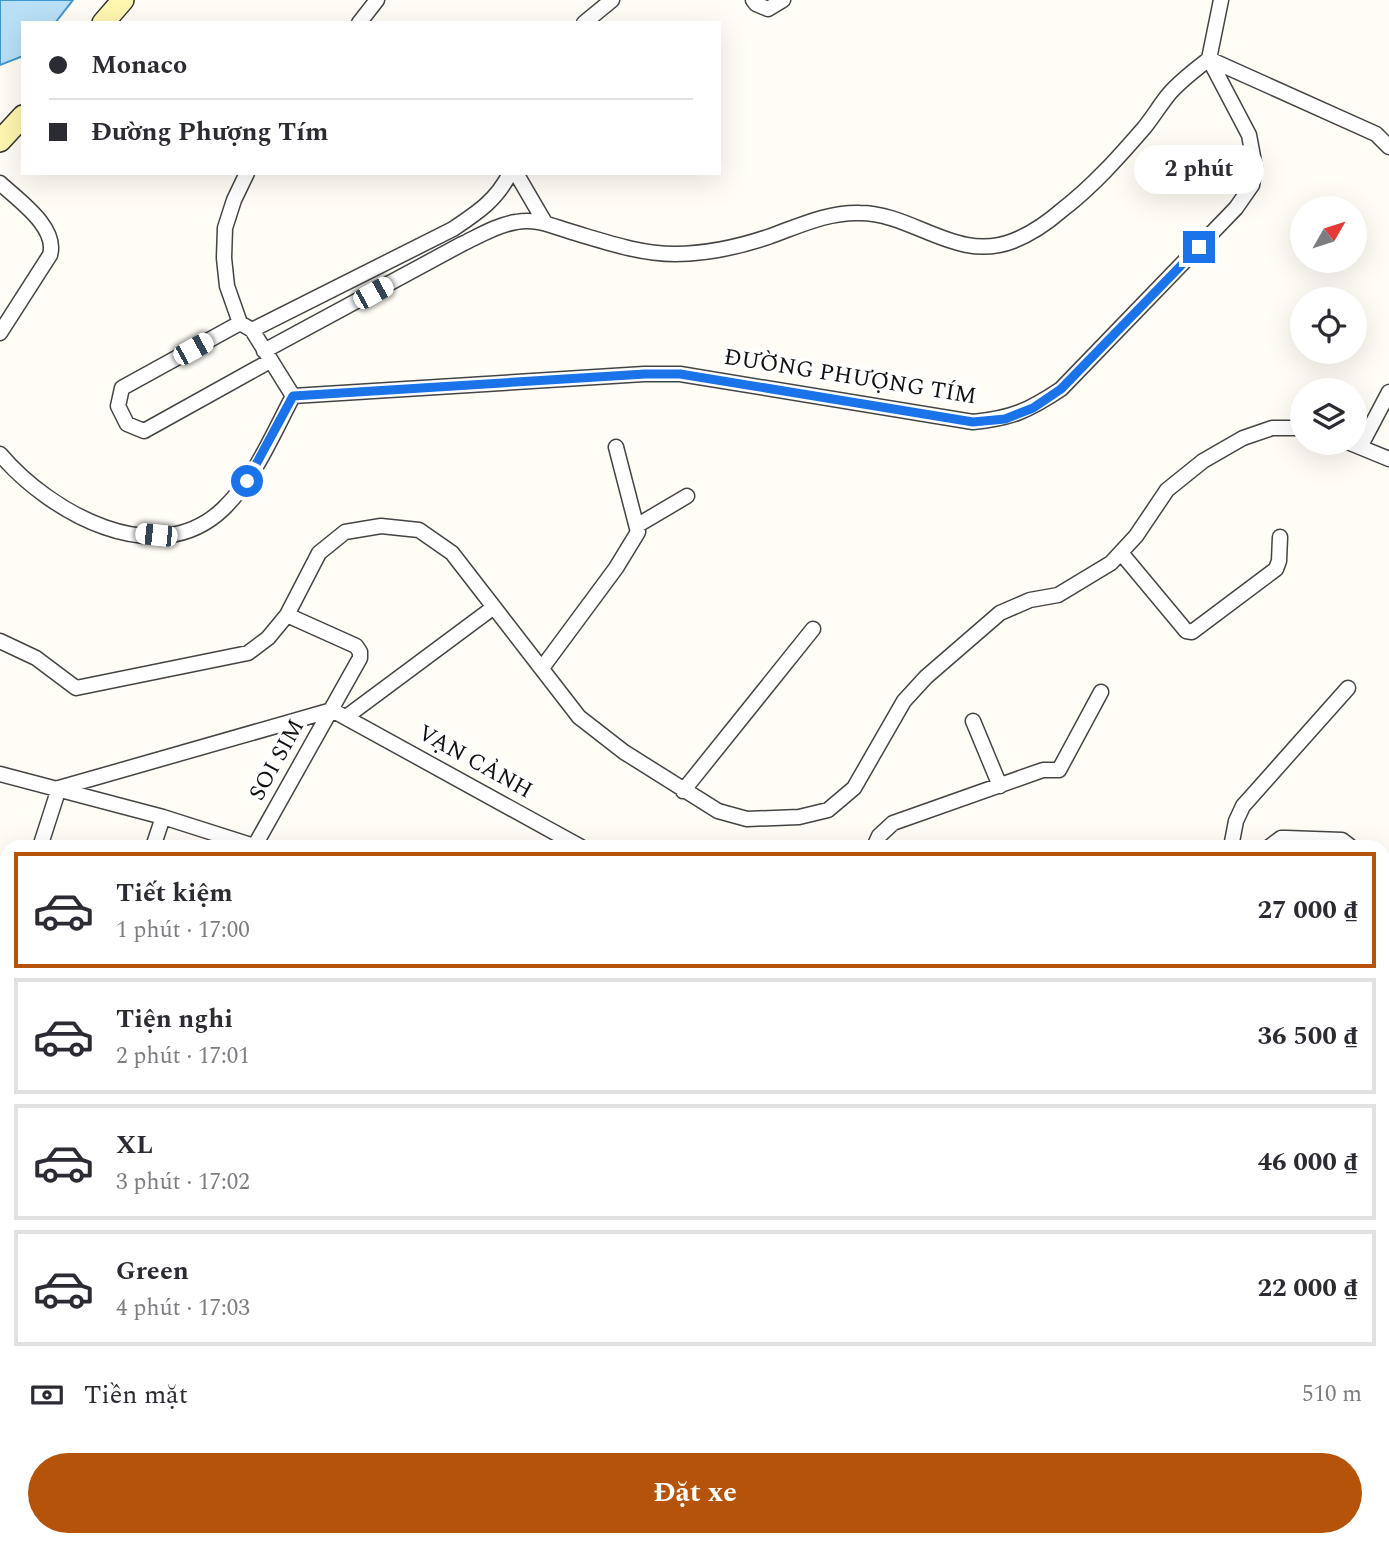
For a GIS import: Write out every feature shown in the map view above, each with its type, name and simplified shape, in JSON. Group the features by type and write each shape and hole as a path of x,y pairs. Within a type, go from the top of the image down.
{"main road":[{"path":"105,21 123,0"},
{"path":"0,142 21,118"}],"street":[{"path":"361,21 377,0"},
{"path":"586,21 612,0"},
{"path":"753,0 768,9 783,0"},
{"path":"512,175 501,191 481,210 453,229 246,326 122,388 118,406 127,425 144,431 267,356 490,230 516,222 544,221 568,231 647,253 676,254 737,247 838,214 863,212 894,219 958,244 986,247 1011,242 1041,228 1100,178 1145,127 1170,93 1209,60 1221,0"},
{"path":"1209,60 1383,135 1389,147"},
{"name":"ĐƯỜNG PHƯỢNG TÍM","path":"293,396 680,374 973,422 1005,419 1033,408 1061,389 1236,208 1252,185 1255,167 1249,135 1209,60"},
{"path":"0,454 19,477 39,493 70,513 114,531 156,535 190,530 221,511 247,481 293,396 246,326 227,286 225,228 246,175"},
{"path":"514,175 544,221"},
{"path":"0,183 47,228 52,248 0,333"},
{"path":"1367,426 1389,392"},
{"path":"0,641 36,658 76,688 248,653 268,638 287,615 319,553 345,532 381,526 419,530 452,553 579,717 624,752 718,811 747,819 799,817 828,810 854,788 904,701 926,677 1000,612 1030,600 1058,595 1111,563 1122,554 1167,490 1203,461 1243,438 1272,428 1290,428"},
{"path":"542,668 635,539 638,525 615,447"},
{"path":"1367,450 1389,459"},
{"path":"638,525 687,496"},
{"path":"1122,554 1186,631 1192,632 1276,569 1280,537"},
{"path":"346,717 494,607"},
{"path":"58,788 332,710 360,658 360,652 356,646 287,615"},
{"path":"683,791 813,629"},
{"path":"1232,840 1236,821 1243,806 1348,688"},
{"path":"877,840 893,823 1043,770 1059,770 1101,692"},
{"name":"SOI SIM","path":"259,840 332,710 346,717"},
{"name":"VẠN CẢNH","path":"346,717 568,840"},
{"path":"973,721 1000,786"},
{"path":"0,774 163,817 234,840"},
{"path":"42,840 58,788"},
{"path":"155,840 163,817"},
{"path":"1278,840 1342,840"}],"water":[{"path":"0,0 73,0 57,21 21,21 21,57 0,65"}],"route":[{"path":"247,481 293,396 680,374 973,422 1005,419 1033,408 1061,389 1199,247"}]}
